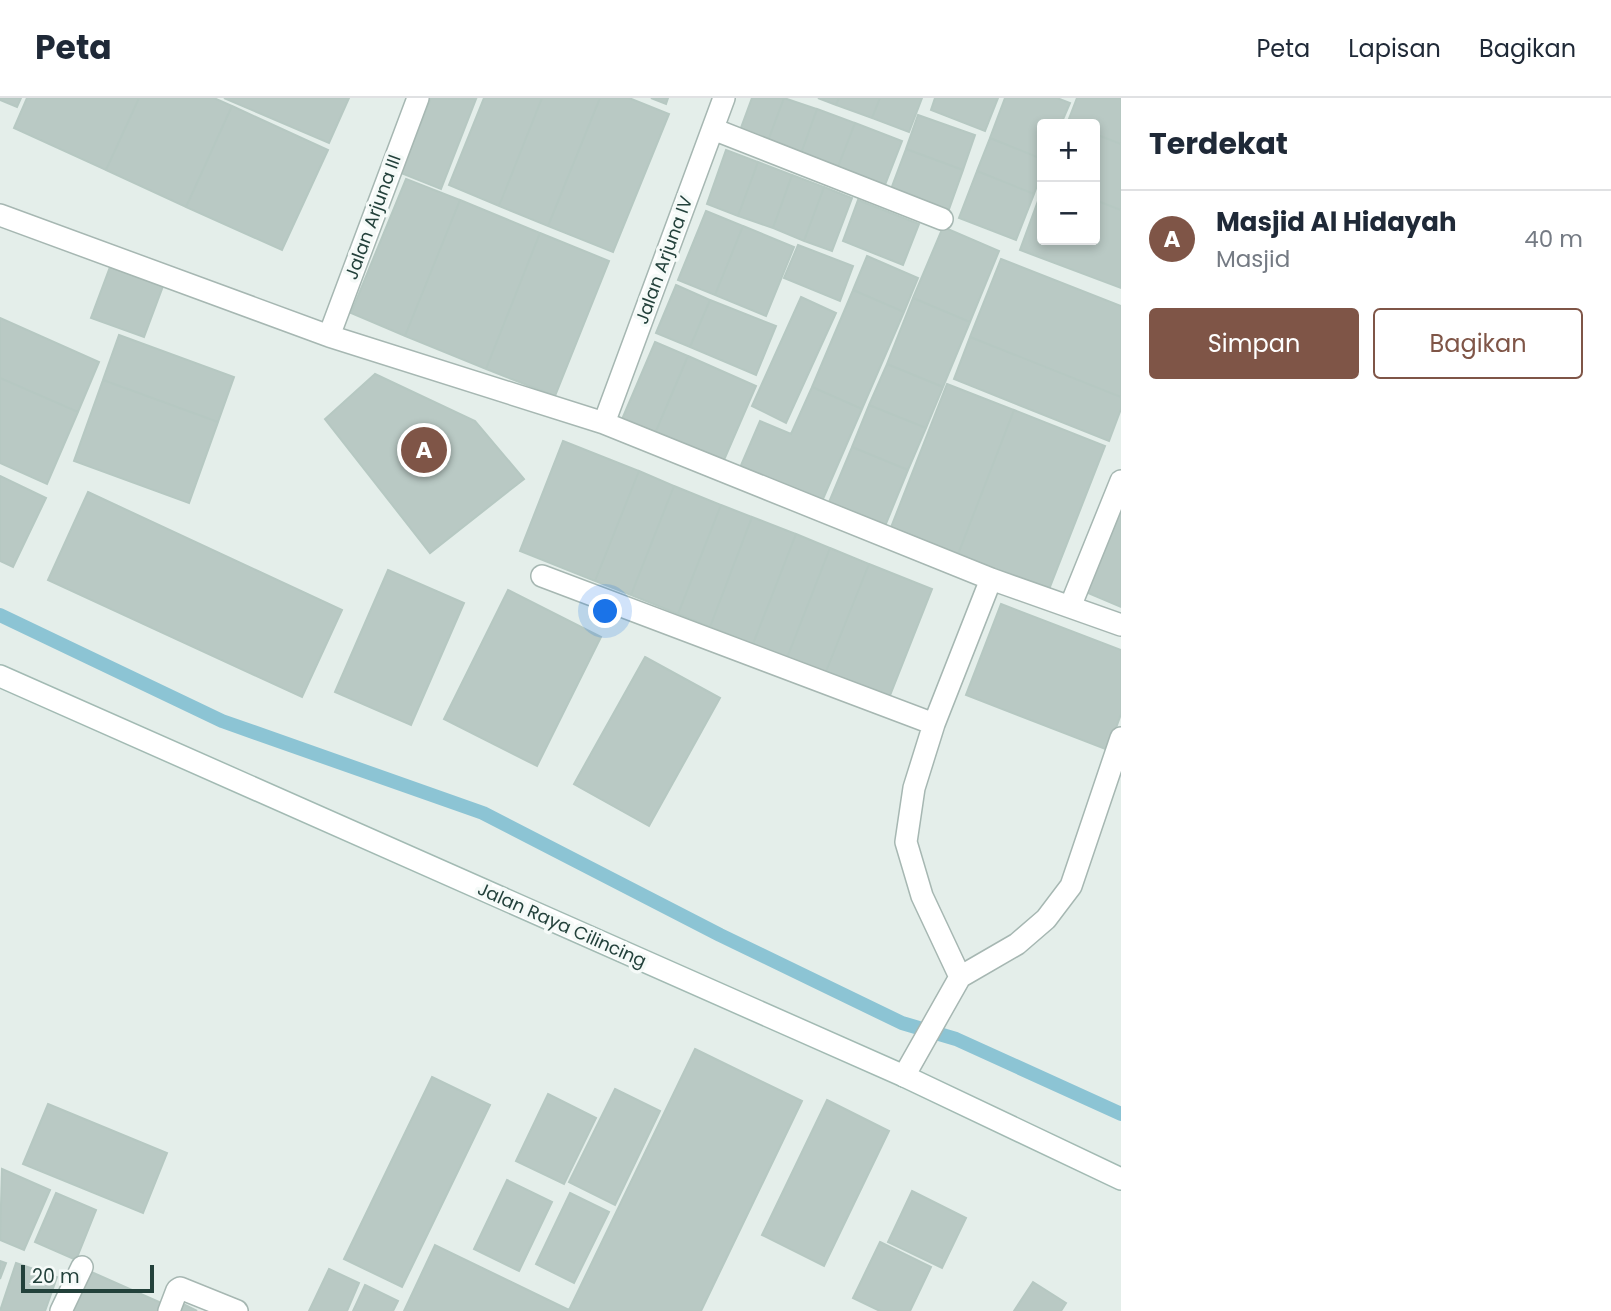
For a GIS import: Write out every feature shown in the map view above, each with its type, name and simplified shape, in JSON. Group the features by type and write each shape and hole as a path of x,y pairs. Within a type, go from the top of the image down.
{"street":[{"name":"Jalan Arjuna III","path":"329,336 418,98"},
{"name":"Jalan Arjuna IV","path":"604,423 724,98"},
{"path":"713,129 942,219"},
{"path":"0,215 329,336 604,423 991,579 1121,625"},
{"path":"1070,607 1121,481"},
{"path":"542,576 934,724"},
{"path":"960,977 922,896 906,842 914,788 934,724 991,579"},
{"name":"Jalan Raya Cilincing","path":"0,676 909,1067 1121,1179"},
{"path":"909,1067 960,977 1017,944 1046,919 1071,886 1115,774 1121,738"},
{"path":"61,1311 82,1267"},
{"path":"169,1311 180,1288 237,1311"}],"building":[{"path":"0,98 21,98 17,107"},
{"path":"27,98 139,98 106,170 14,128"},
{"path":"139,98 214,98 232,106 186,207 106,170"},
{"path":"224,98 349,98 329,143"},
{"path":"431,98 476,99 441,189 401,173"},
{"path":"484,98 542,98 499,206 449,185"},
{"path":"542,98 600,98 548,226 499,206"},
{"path":"600,98 629,98 669,114 613,252 548,226"},
{"path":"651,98 668,98 666,104"},
{"path":"752,98 784,98 766,146 738,136"},
{"path":"784,98 817,109 799,159 766,146"},
{"path":"818,98 839,98 836,105"},
{"path":"839,98 880,98 872,118 836,105"},
{"path":"880,98 922,98 909,132 872,118"},
{"path":"935,98 998,98 985,131 931,110"},
{"path":"1005,98 1057,98 1070,103 1063,119 1037,119 1037,157 990,138"},
{"path":"1077,98 1121,98 1121,144 1100,136 1100,119 1069,119"},
{"path":"232,106 328,150 282,250 186,207"},
{"path":"817,109 855,123 836,172 799,159"},
{"path":"918,115 975,135 963,170 906,149"},
{"path":"855,123 902,141 883,190 836,172"},
{"path":"1100,136 1121,144 1121,210 1100,202"},
{"path":"990,138 1037,157 1037,186 1034,194 977,171"},
{"path":"906,149 963,170 948,212 890,192"},
{"path":"726,150 758,162 738,216 707,204"},
{"path":"758,162 792,175 773,228 738,216"},
{"path":"977,171 1034,194 1016,240 959,218"},
{"path":"792,175 824,187 804,241 773,228"},
{"path":"406,179 460,200 405,336 351,313"},
{"path":"824,187 852,198 832,251 804,241"},
{"path":"460,200 540,233 486,369 405,336"},
{"path":"858,200 919,224 903,265 843,241"},
{"path":"1100,202 1121,210 1121,288 1020,250 1037,204 1037,245 1100,245"},
{"path":"706,211 743,226 715,295 678,280"},
{"path":"743,226 794,247 766,316 715,295"},
{"path":"943,227 999,251 970,322 913,298"},
{"path":"540,233 609,261 555,396 486,369"},
{"path":"798,245 853,266 840,301 784,278"},
{"path":"867,256 918,278 904,312 853,290"},
{"path":"1001,259 1121,306 1121,397 970,337"},
{"path":"110,267 163,286 144,337 91,318"},
{"path":"676,285 710,300 690,347 656,333"},
{"path":"853,290 904,312 862,409 812,387"},
{"path":"801,297 836,313 786,423 752,406"},
{"path":"913,298 970,322 943,387 887,364"},
{"path":"710,300 776,326 756,375 690,347"},
{"path":"0,318 99,362 78,412 0,378"},
{"path":"119,335 234,377 218,422 103,380"},
{"path":"970,337 1121,397 1121,409 1109,441 954,379"},
{"path":"655,342 688,356 653,438 620,424"},
{"path":"688,356 756,386 721,467 653,438"},
{"path":"887,364 943,387 926,428 869,405"},
{"path":"375,374 475,421 524,479 430,553 325,419"},
{"path":"0,378 78,412 47,484 0,463"},
{"path":"103,380 218,422 189,503 74,461"},
{"path":"947,384 1014,410 957,557 890,530"},
{"path":"812,387 862,409 823,499 803,498 739,470 760,421 791,434"},
{"path":"869,405 926,428 908,470 852,447"},
{"path":"1014,410 1105,446 1048,592 957,557"},
{"path":"563,441 639,471 595,581 520,551"},
{"path":"852,447 908,470 883,531 827,507"},
{"path":"639,471 674,486 631,595 595,581"},
{"path":"0,476 46,498 13,567 0,561"},
{"path":"674,486 721,505 678,614 631,595"},
{"path":"88,492 342,610 302,697 48,580"},
{"path":"1121,494 1121,607 1081,590"},
{"path":"721,505 752,517 710,627 678,614"},
{"path":"752,517 796,534 753,644 710,627"},
{"path":"796,534 830,548 787,658 753,644"},
{"path":"830,548 869,564 825,674 787,658"},
{"path":"869,564 932,589 889,698 825,674"},
{"path":"388,570 464,603 411,725 335,692"},
{"path":"508,590 601,637 537,766 444,719"},
{"path":"1001,604 1121,650 1121,714 1108,750 966,695"},
{"path":"645,657 720,698 649,826 574,784"},
{"path":"695,1049 802,1101 701,1311 404,1311 435,1245 569,1310"},
{"path":"432,1077 490,1105 402,1287 344,1259"},
{"path":"615,1089 660,1111 615,1205 569,1182"},
{"path":"548,1094 596,1118 564,1184 516,1161"},
{"path":"827,1100 889,1131 824,1266 762,1235"},
{"path":"48,1104 167,1153 143,1213 23,1164"},
{"path":"2,1169 50,1190 24,1250 0,1240"},
{"path":"507,1180 552,1202 519,1271 474,1249"},
{"path":"912,1191 966,1218 942,1268 888,1242"},
{"path":"56,1193 96,1210 76,1260 35,1242"},
{"path":"570,1193 609,1212 574,1283 536,1264"},
{"path":"880,1242 931,1267 910,1311 880,1311 853,1298"},
{"path":"0,1261 6,1263 0,1279"},
{"path":"16,1263 57,1277 45,1311 0,1311"},
{"path":"329,1269 359,1283 347,1311 309,1311"},
{"path":"89,1271 166,1305 164,1311 71,1311"},
{"path":"1033,1282 1066,1303 1061,1311 1014,1311"},
{"path":"365,1285 398,1301 393,1311 353,1311"},
{"path":"183,1304 197,1311 180,1311"}],"waterway":[{"path":"0,615 222,721 483,813 720,935 902,1023 956,1039 1121,1114"}],"place":[{"name":"Masjid Al Hidayah","path":"424,450"}]}
